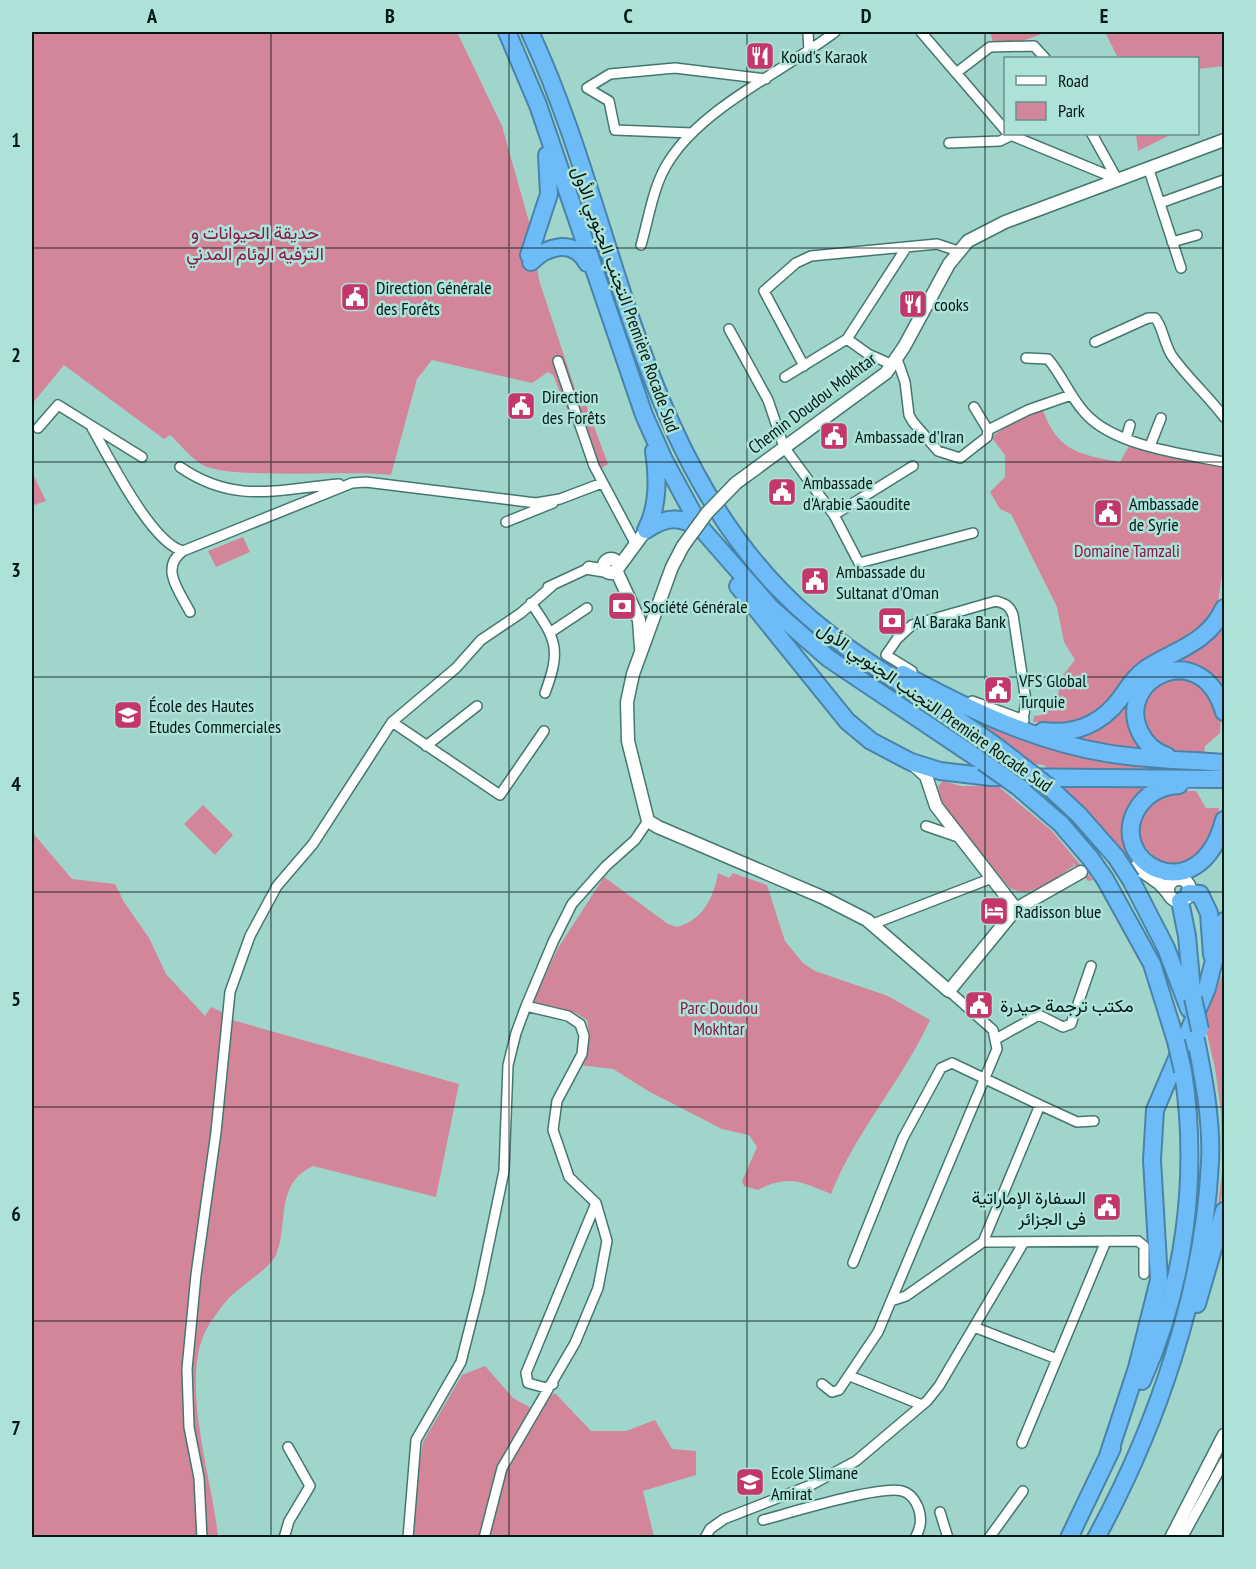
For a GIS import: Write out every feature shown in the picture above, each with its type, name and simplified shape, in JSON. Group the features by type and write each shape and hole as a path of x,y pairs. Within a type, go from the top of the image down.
{"highway":[{"name":"التجنب الجنوبي الأول Première Rocade Sud","path":"507,32 528,79 645,415 664,460 701,528 771,608 815,647 1017,786 1061,824 1086,866 1105,879 1152,964 1183,1071 1190,1153 1179,1267 1155,1353 1069,1538"},
{"name":"التجنب الجنوبي الأول Première Rocade Sud","path":"530,32 561,107 641,347 689,461 727,528 756,564 791,601 850,651 975,732 1049,787 1079,815 1116,857 1131,880 1166,948 1191,1004 1198,1035 1207,1106 1210,1161 1200,1255 1165,1382 1096,1538"},
{"path":"528,79 547,154 550,187 530,259 553,247 579,251 600,290"},
{"path":"645,415 657,475 654,513 646,530"},
{"path":"646,530 670,518 685,520 701,528 733,580 826,697 863,736 901,758 940,771 991,777 1224,780"},
{"path":"791,601 891,668 972,711 1031,735 1108,754 1224,763"},
{"path":"972,711 1061,732 1090,725 1115,706 1135,678 1145,669 1199,641 1218,622 1224,608"},
{"path":"1224,712 1215,688 1205,678 1193,672 1175,670 1163,673 1151,680 1142,691 1136,709 1140,734 1156,751 1170,756 1224,763"},
{"path":"1207,988 1212,956 1209,913 1202,897 1179,888 1145,862 1133,843 1132,822 1142,802 1156,790 1169,786 1224,780"},
{"path":"1191,1004 1179,888 1194,868 1214,849 1224,820"},
{"path":"1108,1456 1137,1368 1159,1280 1152,1160 1155,1110 1207,988 1224,921"},
{"path":"1165,1382 1202,1290 1224,1211"}],"street":[{"path":"808,32 809,52"},
{"path":"641,245 657,187 667,163 692,133 719,110 836,32"},
{"path":"921,32 1004,129"},
{"path":"956,73 990,47 1034,46 1044,57"},
{"path":"692,133 615,130 609,101 587,88 610,74 675,68 766,80"},
{"path":"949,143 1005,140 1008,135"},
{"path":"1010,135 1117,179"},
{"path":"1093,135 1117,179"},
{"name":"Chemin Doudou Mokhtar","path":"648,820 626,724 633,674 664,588 683,546 706,513 736,483 870,386 895,362 958,251 973,238 999,224 1117,179 1149,170 1224,140"},
{"path":"1149,170 1181,268"},
{"path":"1160,203 1224,180"},
{"path":"1172,242 1197,235"},
{"path":"804,366 765,295 767,287 796,263 811,256 944,244 958,251"},
{"path":"785,377 847,339 906,248"},
{"path":"1095,342 1155,318 1160,323 1162,340 1173,357 1224,417"},
{"path":"729,329 768,400 784,447 834,515 859,563 973,533"},
{"path":"847,339 868,354 895,362 905,382 909,415 938,451 963,457 987,437 988,430 974,407"},
{"path":"1026,358 1048,359 1071,395 1095,422 1126,438 1150,446 1224,462"},
{"path":"558,361 602,483 632,547"},
{"path":"988,430 1028,410 1071,395"},
{"path":"38,428 58,405 142,457"},
{"path":"1150,446 1161,418"},
{"path":"1126,438 1130,425"},
{"path":"92,428 148,522 169,545 183,551"},
{"path":"834,515 913,465"},
{"path":"180,467 206,483 237,492 271,493 366,482 536,503 560,498 602,483"},
{"path":"190,612 171,572 172,560 183,551 352,483"},
{"path":"506,522 547,507 560,498"},
{"path":"202,1538 199,1478 189,1427 187,1369 196,1275 216,1132 230,992 250,936 277,886 313,844 392,722 456,668 480,640 521,613 528,601 553,585 589,568 611,567 646,530"},
{"path":"611,567 639,620 641,652"},
{"path":"639,620 664,588"},
{"path":"528,601 551,632 556,663 545,693"},
{"path":"996,601 1006,604 1013,615 1026,701 1023,723 919,676 886,655 897,639 912,625 996,601"},
{"path":"551,632 587,608"},
{"path":"426,746 477,706"},
{"path":"392,722 500,795 544,731"},
{"path":"901,758 926,776 936,806 1016,909"},
{"path":"408,1538 416,1440 461,1362 479,1291 504,1171 508,1065 516,1033 553,942 572,904 606,866 635,840 648,820 658,828 822,897 873,924 993,1030 996,1039 997,1049 878,1332 861,1354 850,1376 834,1392 822,1384"},
{"path":"926,826 961,838"},
{"path":"949,991 1016,909 1086,866"},
{"path":"873,924 992,878"},
{"path":"996,1039 1039,1015 1064,1027 1071,1024 1091,966"},
{"path":"484,1538 502,1468 553,1384 587,1316 605,1260 607,1241 596,1203 569,1177 553,1130 557,1101 582,1054 584,1036 580,1024 568,1016 526,1006"},
{"path":"853,1263 903,1138 941,1068 952,1063 1077,1122 1094,1121"},
{"path":"891,1301 906,1296 983,1242 1040,1105"},
{"path":"553,1384 546,1388 528,1383 526,1373 596,1203"},
{"path":"1023,1443 1106,1241"},
{"path":"983,1242 1142,1242 1145,1252 1144,1274"},
{"path":"705,1538 710,1529 724,1519 811,1485 856,1461 922,1405 939,1386 1024,1242"},
{"path":"974,1327 1057,1359"},
{"path":"850,1376 922,1405"},
{"path":"1171,1538 1224,1436"},
{"path":"284,1538 289,1521 310,1486 288,1447"},
{"path":"1182,1538 1224,1462"},
{"path":"763,1520 876,1492 899,1490 911,1496 920,1511 920,1526 915,1538"},
{"path":"989,1538 1023,1491"},
{"path":"940,1512 948,1538"}],"green space":[{"name":"حديقة الحيوانات و الترفيه الوئام المدني","path":"32,32 457,32 502,126 533,236 539,280 581,407 586,405 608,464 593,473 553,375 548,372 532,383 432,360 417,379 391,475 262,473 215,469 197,461 170,435 164,439 64,365 32,404"},
{"path":"990,32 1048,32 1010,45 994,44"},
{"path":"1105,32 1224,32 1224,66 1199,69 1199,57 1118,57"},
{"path":"1136,135 1170,135 1138,151"},
{"name":"Domaine Tamzali","path":"1042,408 1055,434 1071,448 1081,453 1120,462 1129,446 1224,466 1224,561 1216,617 1200,634 1133,669 1100,711 1072,724 1033,722 1034,716 1042,715 1042,709 1033,709 1030,706 1057,698 1063,675 1075,660 1064,642 1057,607 1011,514 1000,509 990,492 1005,477 1005,455 991,437 1003,429 1010,416"},
{"path":"32,472 46,501 34,505 32,504"},
{"path":"243,537 250,552 216,567 208,551"},
{"path":"1224,620 1224,700 1187,667 1134,697 1154,754 1064,737 1136,683 1197,650"},
{"path":"1162,677 1201,680 1221,715 1220,733 1205,746 1204,754 1172,753 1152,742 1140,707"},
{"path":"935,699 1145,766 1210,770 1209,776 1053,773 1044,765 1032,764"},
{"path":"943,781 961,786 998,786 1052,831 1093,880 1088,881 1072,862 1074,866 1043,886 1026,891 1010,888 942,806 938,786"},
{"path":"1158,786 1126,846 1129,857 1123,857 1061,787"},
{"path":"1174,791 1196,791 1206,808 1219,808 1218,821 1211,841 1199,855 1167,866 1144,845 1138,828 1139,819 1152,801"},
{"path":"203,805 233,835 215,855 184,824"},
{"path":"32,832 72,879 115,884 124,902 149,938 166,974 205,1016 211,1007 232,1020 459,1084 436,1197 313,1166 301,1174 293,1183 288,1194 280,1243 273,1260 229,1298 210,1323 200,1344 196,1370 196,1398 218,1537 32,1537"},
{"name":"Parc Doudou Mokhtar","path":"718,873 729,878 733,873 767,885 785,941 803,963 815,971 888,996 930,1020 906,1064 853,1149 831,1194 803,1183 787,1181 758,1190 744,1186 742,1181 757,1147 749,1135 722,1129 650,1092 613,1069 580,1065 590,1036 587,1020 576,1013 533,1002 558,948 604,877 668,924 677,927 694,919 706,906 714,891"},
{"path":"1224,969 1224,1185 1214,1238 1222,1171 1221,1112 1215,1068 1204,1021"},
{"path":"485,1366 513,1398 531,1408 555,1393 591,1431 626,1431 655,1420 672,1449 696,1451 696,1475 643,1491 654,1537 408,1538 423,1442 462,1375"}],"place":[{"name":"Koud's Karaok","path":"760,56"},
{"name":"Direction Générale des Forêts","path":"355,297"},
{"name":"cooks","path":"913,304"},
{"name":"Direction des Forêts","path":"521,406"},
{"name":"Ambassade d'Iran","path":"834,436"},
{"name":"Ambassade d'Arabie Saoudite","path":"782,492"},
{"name":"Ambassade de Syrie","path":"1108,513"},
{"name":"Ambassade du Sultanat d'Oman","path":"815,581"},
{"name":"Société Générale","path":"622,606"},
{"name":"Al Baraka Bank","path":"892,621"},
{"name":"VFS Global Turquie","path":"998,690"},
{"name":"École des Hautes Etudes Commerciales","path":"128,715"},
{"name":"Radisson blue","path":"994,911"},
{"name":"مكتب ترجمة حيدرة","path":"979,1005"},
{"name":"السفارة الإماراتية فى الجزائر","path":"1107,1207"},
{"name":"Ecole Slimane Amirat","path":"750,1482"}]}
